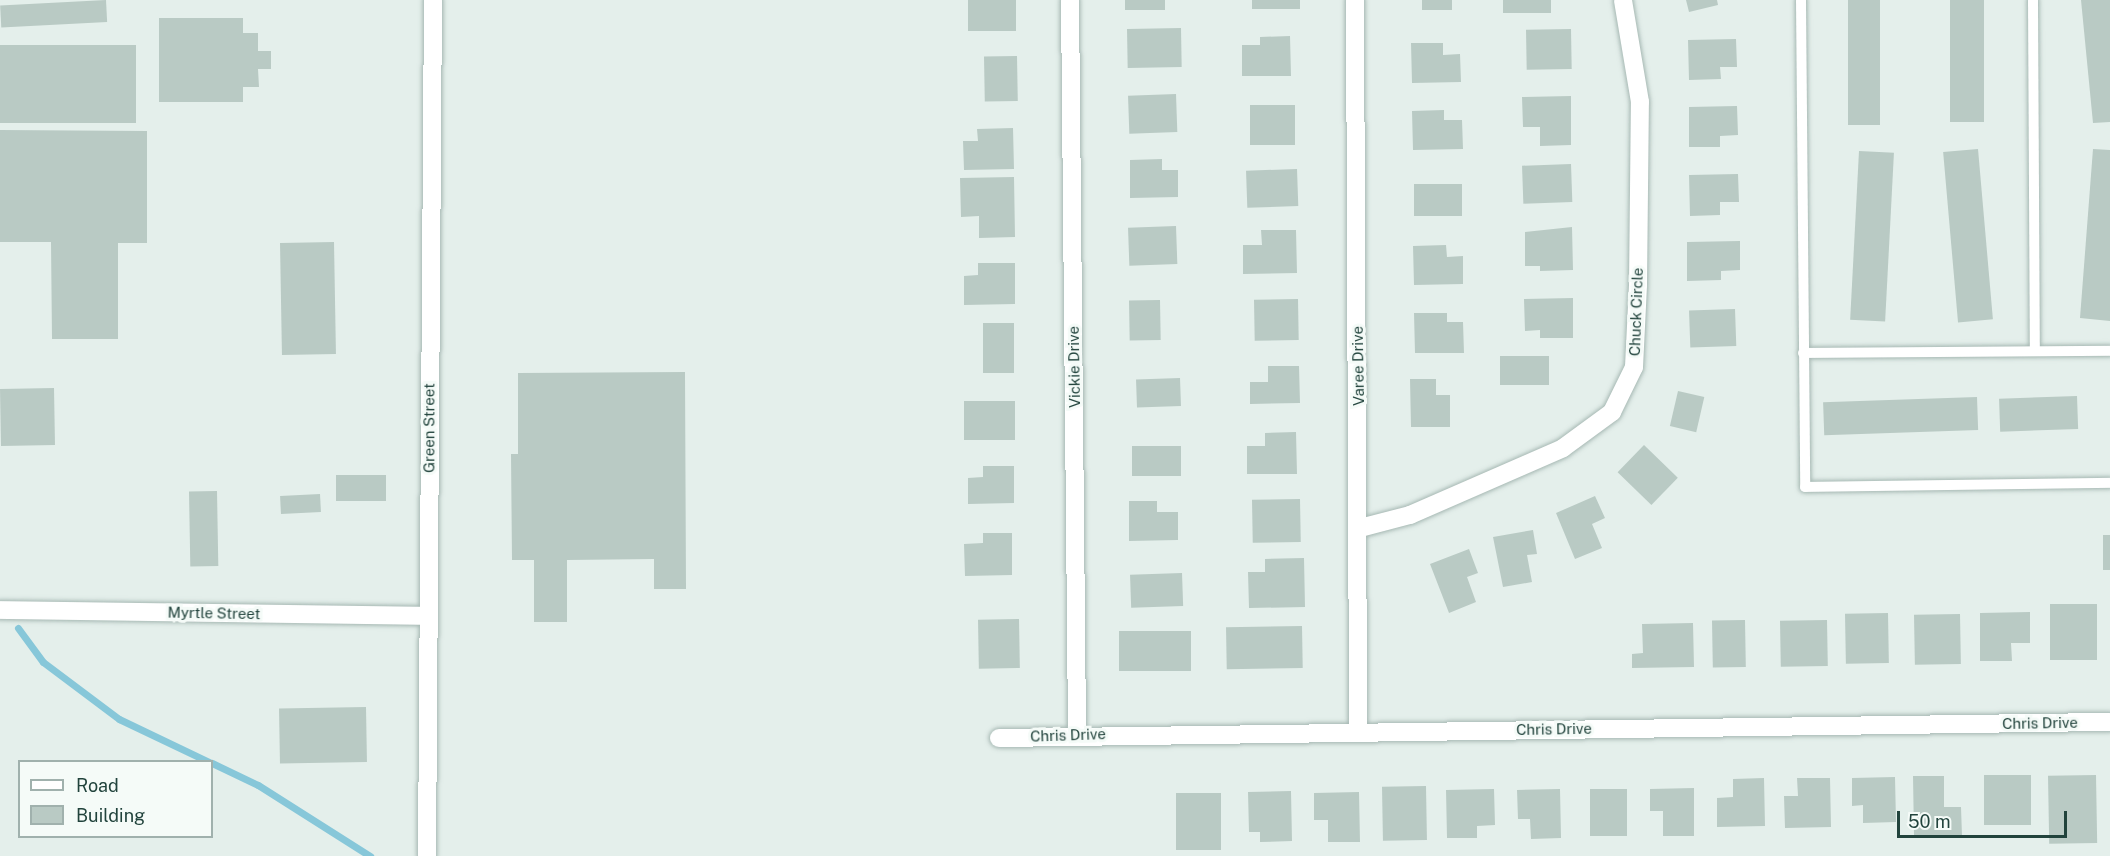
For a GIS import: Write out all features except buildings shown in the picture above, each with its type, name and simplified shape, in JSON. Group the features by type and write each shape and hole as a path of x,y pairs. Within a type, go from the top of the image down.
{"street":[{"name":"Green Street","path":"427,856 432,0"},
{"name":"Vickie Drive","path":"1070,0 1077,734"},
{"name":"Varee Drive","path":"1355,0 1360,528 1358,731"},
{"name":"Chuck Circle","path":"1360,528 1410,515 1563,448 1612,412 1634,367 1638,285 1640,102 1623,0"},
{"name":"Myrtle Street","path":"0,610 428,616"},
{"name":"Chris Drive","path":"999,738 1077,734 2110,722"}],"lane":[{"path":"1801,0 1805,487 2110,483"},
{"path":"2033,0 2035,350"},
{"path":"1803,353 2110,351"}],"waterway":[{"path":"18,628 43,662 119,719 205,760"},
{"path":"213,763 258,785 370,856"}]}
